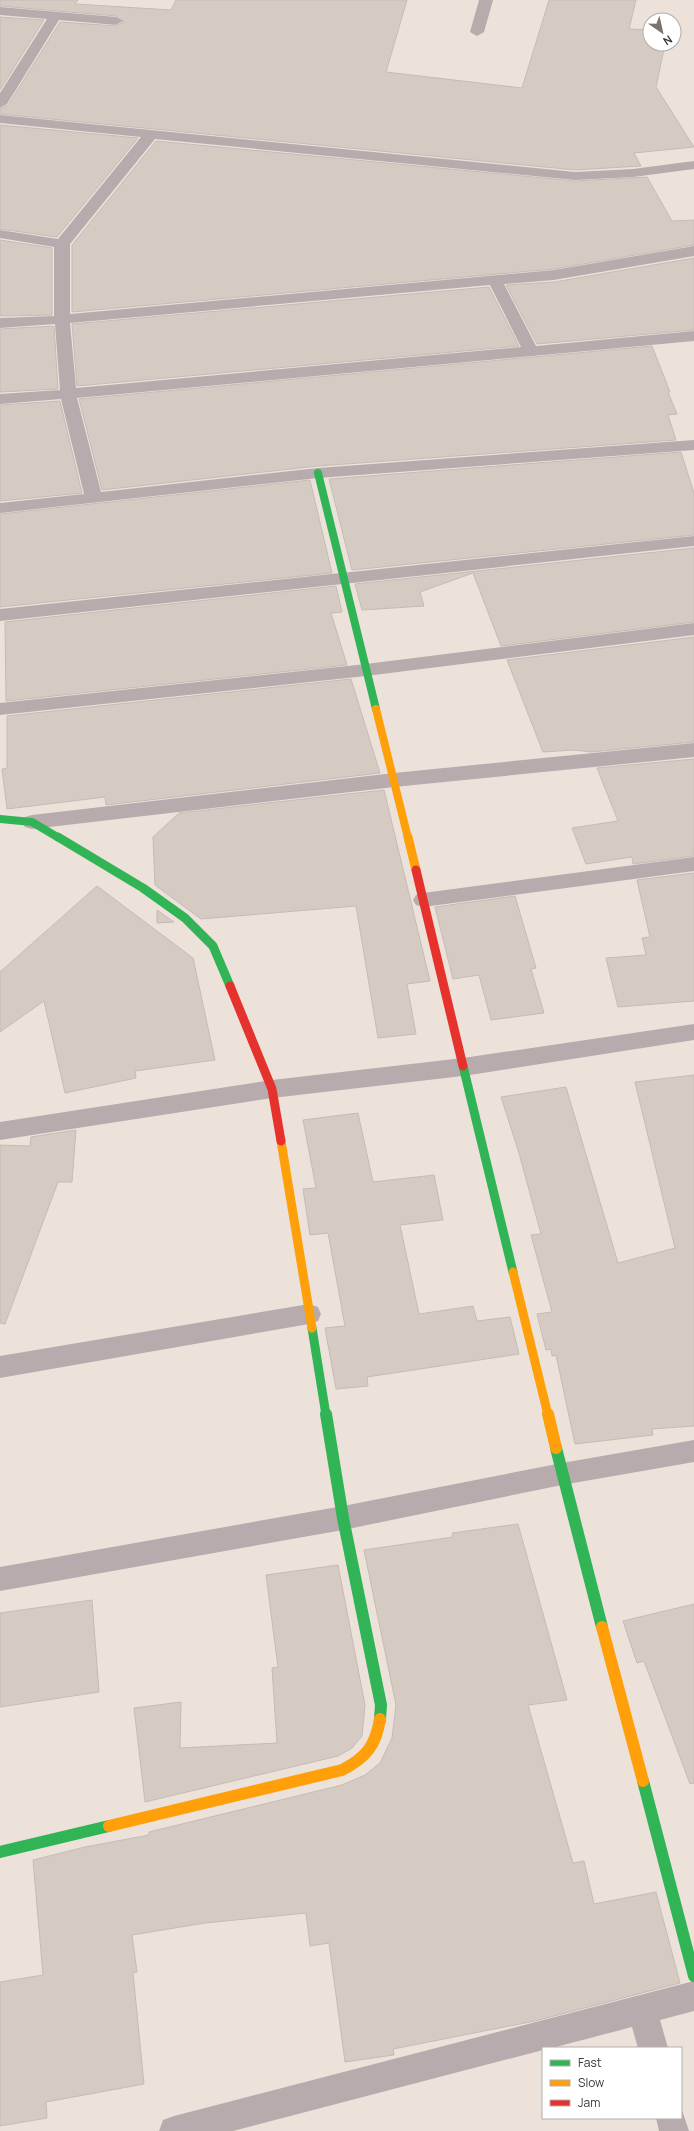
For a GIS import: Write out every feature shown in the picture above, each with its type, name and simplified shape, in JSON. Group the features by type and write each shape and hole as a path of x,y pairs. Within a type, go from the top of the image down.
{"street":[{"path":"477,32 486,0"},
{"path":"0,10 116,21"},
{"path":"0,104 55,16"},
{"path":"0,119 575,176 609,175 694,166"},
{"path":"94,499 68,394 58,320 62,244 150,135"},
{"path":"0,234 62,244"},
{"path":"0,323 58,320 554,275 694,251"},
{"path":"495,281 531,351"},
{"path":"0,399 694,336"},
{"path":"0,508 94,499 318,473 694,445"},
{"path":"318,473 562,1474 694,1976"},
{"path":"0,615 343,577 694,541"},
{"path":"0,709 366,670 694,630"},
{"path":"0,820 32,822 394,780 694,750"},
{"path":"0,1852 342,1770 361,1762 374,1746 379,1728 380,1704 343,1518 272,1089 213,946 185,918 143,888 32,822"},
{"path":"422,900 694,864"},
{"path":"0,1131 272,1089 463,1067 694,1032"},
{"path":"0,1367 309,1314"},
{"path":"0,1579 343,1518 562,1474 694,1450"},
{"path":"174,2131 694,1996"},
{"path":"642,2009 653,2047"},
{"path":"671,2119 674,2131"}],"building":[{"path":"0,0 78,0 75,4 171,10 176,0 407,0 386,72 522,88 549,0 636,0 629,29 642,30 642,52 663,52 656,87 694,147 634,153 641,166 575,170 0,114 0,109 8,105 60,22 116,26 124,22 116,16 0,6"},
{"path":"0,17 44,20 0,90"},
{"path":"0,125 138,138 57,237 0,229"},
{"path":"156,141 575,181 647,177 672,221 694,220 694,245 554,269 72,312 72,245"},
{"path":"0,240 52,248 52,315 0,316"},
{"path":"694,258 694,330 537,344 506,285 554,282"},
{"path":"489,287 519,346 77,386 72,324"},
{"path":"54,326 58,389 0,392 0,329"},
{"path":"652,346 677,414 668,415 676,440 318,466 102,490 79,399"},
{"path":"60,401 82,493 0,501 0,405"},
{"path":"681,452 694,493 694,535 352,570 329,479"},
{"path":"310,480 332,573 0,607 0,514"},
{"path":"694,548 694,622 501,646 473,573 420,592 424,606 362,610 355,584"},
{"path":"336,586 342,612 331,613 347,665 6,701 5,622"},
{"path":"694,637 694,742 591,752 574,750 543,752 507,660"},
{"path":"351,679 380,773 106,805 105,797 7,809 2,769 7,768 7,716"},
{"path":"694,759 694,856 633,864 632,857 586,864 572,828 618,821 597,768"},
{"path":"384,790 430,981 407,984 416,1034 378,1038 356,906 201,919 155,885 153,837 179,813"},
{"path":"694,873 694,1001 618,1007 606,958 646,955 642,938 650,937 637,880"},
{"path":"97,886 193,958 215,1060 135,1071 136,1078 65,1093 44,1001 0,1032 0,972"},
{"path":"515,896 536,968 531,969 544,1013 491,1020 479,975 453,979 435,907"},
{"path":"157,910 174,922 157,923"},
{"path":"694,1075 694,1426 652,1429 653,1435 575,1444 556,1355 552,1356 551,1349 546,1350 537,1314 552,1312 531,1235 541,1234 519,1153 501,1097 566,1087 618,1263 675,1248 635,1082"},
{"path":"358,1113 373,1182 434,1175 443,1220 400,1225 419,1314 473,1306 477,1321 510,1317 519,1354 367,1377 368,1386 336,1389 325,1328 345,1326 328,1233 310,1235 303,1189 316,1188 303,1120"},
{"path":"76,1130 72,1182 58,1182 5,1324 0,1323 0,1145 30,1146 31,1137"},
{"path":"518,1524 567,1700 528,1705 573,1863 584,1861 594,1904 656,1892 680,1983 535,2021 393,2049 394,2055 345,2062 329,1943 310,1946 306,1913 205,1923 132,1935 137,1972 133,1973 144,2084 46,2102 47,2118 0,2126 0,1982 43,1975 33,1860 85,1847 149,1835 149,1832 342,1785 365,1775 380,1763 392,1738 396,1705 364,1550 453,1537 452,1533"},
{"path":"338,1565 365,1705 362,1736 352,1748 338,1756 145,1802 134,1708 181,1702 180,1748 277,1743 272,1668 278,1667 266,1575"},
{"path":"92,1600 99,1692 0,1707 0,1613"},
{"path":"694,1604 694,1783 690,1784 644,1661 637,1663 623,1621"}],"traffic: fast":[{"path":"318,473 376,709"},
{"path":"0,819 32,822 143,888 185,918 213,946 230,986"},
{"path":"463,1066 513,1272"},
{"path":"312,1328 343,1518 381,1705 380,1719"},
{"path":"556,1448 602,1627"},
{"path":"643,1781 694,1976"},
{"path":"0,1852 109,1826"}],"traffic: slow":[{"path":"376,709 416,870"},
{"path":"281,1141 312,1328"},
{"path":"513,1272 556,1448"},
{"path":"602,1627 643,1781"},
{"path":"109,1826 342,1770 351,1766 369,1751 376,1738 380,1719"}],"traffic: jam":[{"path":"416,870 463,1066"},
{"path":"230,986 272,1089 281,1141"}]}
